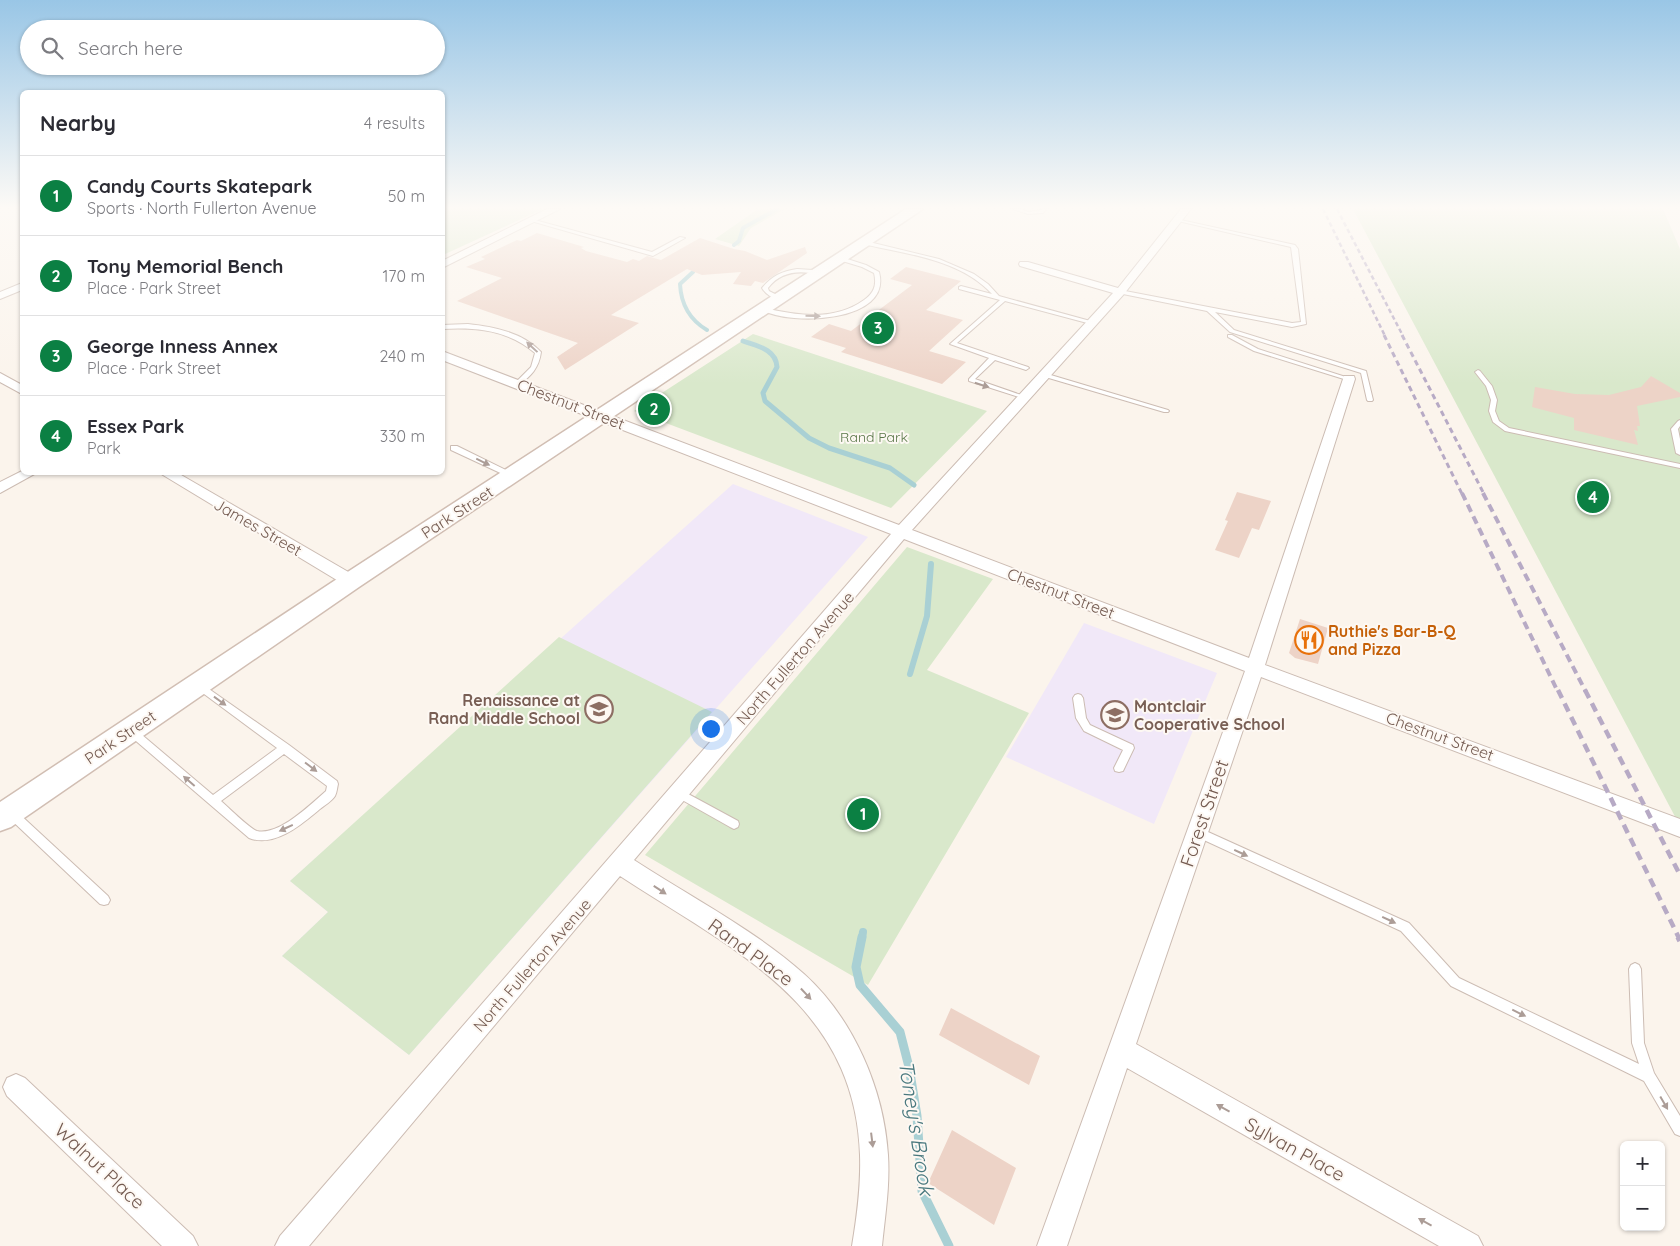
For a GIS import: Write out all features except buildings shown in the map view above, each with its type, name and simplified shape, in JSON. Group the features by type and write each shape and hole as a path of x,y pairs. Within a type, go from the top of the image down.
{"street":[{"name":"Park Street","path":"5,815 351,581 829,267"},
{"path":"1035,267 1120,292"},
{"name":"North Fullerton Avenue","path":"290,1246 902,531 1120,292 1140,267"},
{"path":"0,296 20,287"},
{"name":"Chestnut Street","path":"445,356 1255,668 1680,828"},
{"path":"0,377 20,389"},
{"name":"Forest Street","path":"1052,1246 1255,668 1349,379"},
{"path":"0,488 25,475"},
{"name":"James Street","path":"171,475 351,581"},
{"name":"Rand Place","path":"619,863 764,956 807,994 829,1023 860,1084 869,1116 874,1154 872,1204 867,1246"},
{"name":"Sylvan Place","path":"1122,1051 1468,1246"},
{"name":"Walnut Place","path":"16,1087 184,1246"}],"lane":[{"path":"765,310 815,317 853,310 863,305 875,294 879,284 876,272 866,267"},
{"path":"951,267 970,274 990,287 997,297"},
{"path":"1120,292 1292,326 1300,325 1304,323 1297,267"},
{"path":"961,288 1091,322"},
{"path":"1004,299 953,342 955,346 1026,368"},
{"path":"1210,309 1232,331 1364,372 1370,400"},
{"path":"445,328 464,326 484,328 516,336 526,341 538,352 537,363 534,369 517,384"},
{"path":"1230,336 1256,350 1349,379"},
{"path":"993,358 971,380 1024,398"},
{"path":"1478,372 1489,386 1494,400 1492,411 1496,422 1507,430 1680,466"},
{"path":"1044,375 1166,411"},
{"path":"1680,422 1674,429 1680,453"},
{"path":"454,448 512,475"},
{"path":"130,730 253,835 264,838 293,825 332,793 333,784 197,685"},
{"path":"1078,698 1081,718 1087,728 1129,748 1119,768"},
{"path":"213,801 285,748"},
{"path":"679,793 734,824"},
{"path":"5,815 104,900"},
{"path":"1197,832 1404,927 1455,982 1649,1076"},
{"path":"1634,969 1638,1043 1649,1076 1680,1130"}],"shaded area":[{"name":"Renaissance at Rand Middle School","path":"733,484 868,537 409,1055 282,956 328,912 290,881"},
{"name":"Montclair Cooperative School","path":"1084,623 1217,673 1154,824 1006,757"}],"green space":[{"path":"1384,267 1680,267 1680,826"},
{"name":"Rand Park","path":"753,334 987,411 891,508 634,411"},
{"path":"907,547 993,579 927,670 1029,713 868,985 645,855"},
{"name":"Renaissance at Rand Middle School","path":"559,637 712,712 409,1055 282,956 328,912 290,881"}],"waterway":[{"name":"Toney's Brook","path":"693,272 680,284 682,298 691,316 707,330"},
{"name":"Toney's Brook","path":"743,341 765,349 776,361 777,367 763,393 765,401 809,438 829,448 890,468 914,485"},
{"name":"Toney's Brook","path":"910,674 927,616 931,564"},
{"name":"Toney's Brook","path":"862,938 863,932"},
{"name":"Toney's Brook","path":"862,937 856,967 860,985 900,1032 909,1067 917,1116 922,1191 949,1246"}],"railway":[{"path":"1351,267 1385,336"},
{"path":"1367,267 1403,336"},
{"path":"1384,335 1462,494"},
{"path":"1402,335 1484,494"},
{"path":"1462,493 1558,692"},
{"path":"1483,493 1586,692"},
{"path":"1558,690 1679,938"},
{"path":"1585,690 1680,875"},
{"path":"1678,937 1680,941"}],"place":[{"name":"George Inness Annex","path":"878,328"},
{"name":"Tony Memorial Bench","path":"654,409"},
{"name":"Essex Park","path":"1593,497"},
{"name":"Ruthie's Bar-B-Q and Pizza","path":"1309,640"},
{"name":"Renaissance at Rand Middle School","path":"599,709"},
{"name":"Montclair Cooperative School","path":"1115,715"},
{"name":"Candy Courts Skatepark","path":"863,814"}]}
